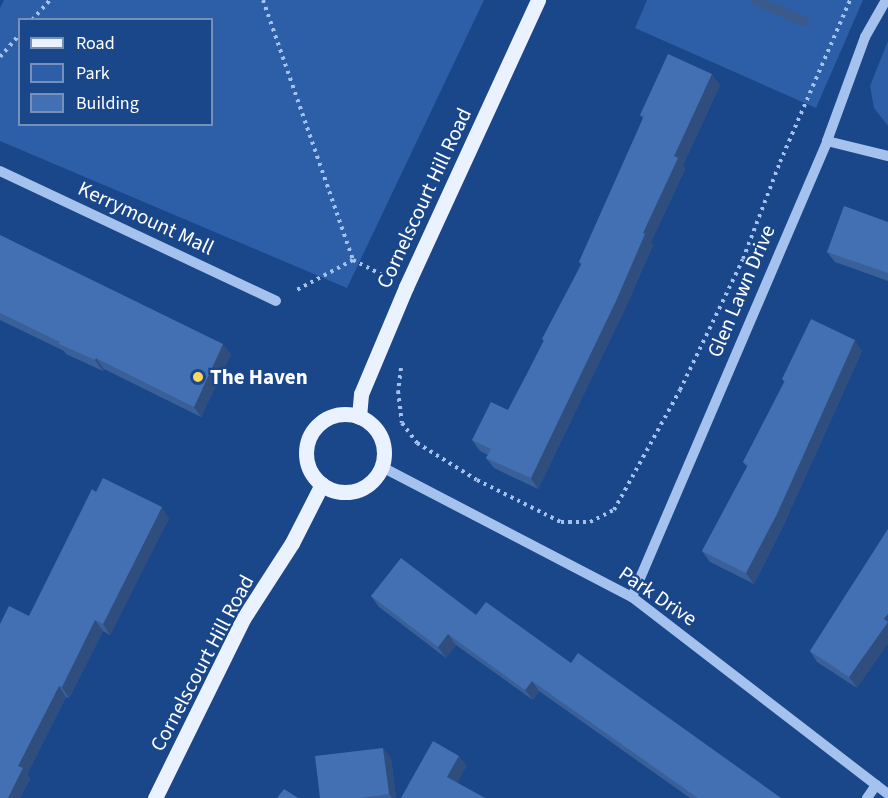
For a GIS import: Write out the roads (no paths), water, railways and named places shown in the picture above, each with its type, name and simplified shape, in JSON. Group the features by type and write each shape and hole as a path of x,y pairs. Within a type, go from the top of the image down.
{"main road":[{"name":"Cornelscourt Hill Road","path":"359,417 361,394 406,287 538,0"},
{"path":"347,414 359,417 378,432 384,449 382,467 376,478 356,491 344,493 322,484 308,464 309,440 314,429 335,416 347,414"},
{"name":"Cornelscourt Hill Road","path":"155,798 243,619 292,543 322,484"}],"street":[{"name":"Glen Lawn Drive","path":"632,597 827,141 866,37 886,0"},
{"path":"827,141 888,156"},
{"name":"Kerrymount Mall","path":"0,171 276,301"},
{"name":"Park Drive","path":"382,467 632,597 888,794"},
{"path":"867,798 876,785"}],"waterway":[{"path":"755,0 804,21"}],"place":[{"name":"The Haven","path":"198,377"}]}
